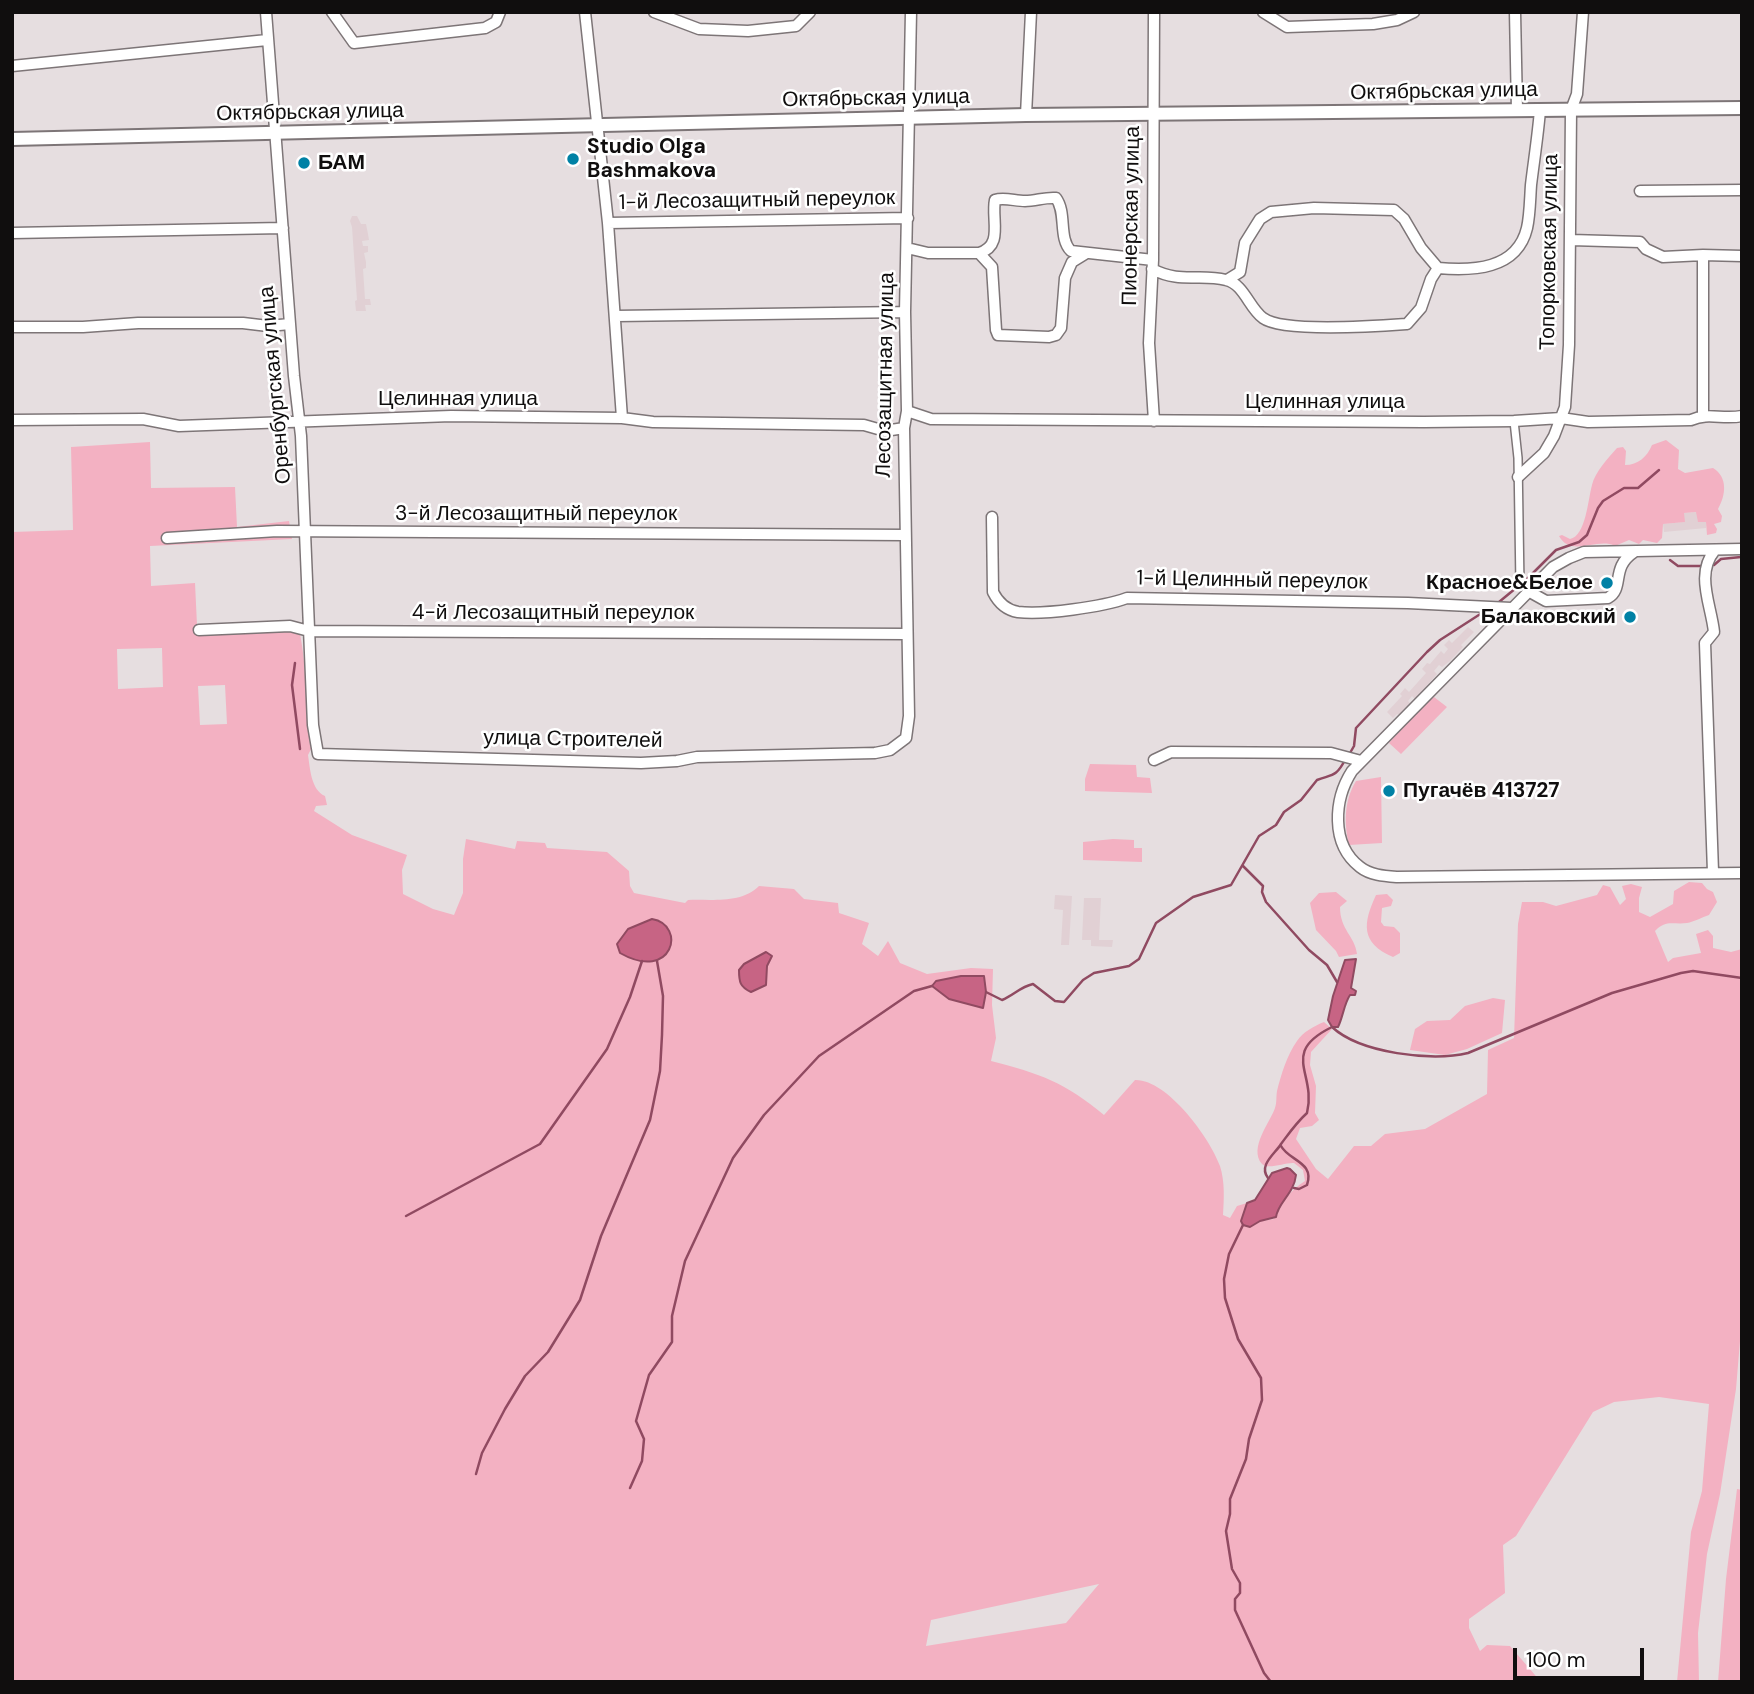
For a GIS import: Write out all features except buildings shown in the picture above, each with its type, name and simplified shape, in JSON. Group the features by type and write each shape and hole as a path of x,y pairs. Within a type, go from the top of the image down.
{"street":[{"name":"Оренбургская улица","path":"266,12 294,376 300,420 313,725 318,754"},
{"path":"332,12 354,43 485,29 496,22 500,12"},
{"path":"585,12 608,223 622,418"},
{"path":"654,12 699,29 748,32 796,26 810,12"},
{"name":"Лесозащитная улица","path":"906,738 909,716 904,428 907,411 905,312 911,12"},
{"path":"1026,115 1031,12"},
{"name":"Пионерская улица","path":"1154,12 1153,264 1149,343 1154,421"},
{"path":"1263,12 1287,27 1373,24 1397,20 1414,12"},
{"path":"1515,12 1517,110"},
{"name":"Топорковская улица","path":"1518,477 1544,453 1554,436 1567,391 1571,110 1577,94 1583,12"},
{"path":"12,66 267,40"},
{"name":"Октябрьская улица","path":"12,139 909,117 1742,108"},
{"path":"1227,280 1240,272 1245,243 1260,219 1271,212 1314,208 1394,210 1404,219 1421,248 1438,268 1465,270 1496,264 1511,257 1519,249 1527,229 1540,110"},
{"path":"1640,191 1742,190"},
{"path":"907,248 928,253 988,251 996,230 995,200 1056,198 1061,205 1066,246 1071,251 1153,264 1168,277 1227,280 1240,289 1262,318 1279,325 1354,328 1407,324 1421,308 1431,279 1438,268"},
{"name":"1-й Лесозащитный переулок","path":"608,223 908,218"},
{"path":"12,233 283,228"},
{"path":"1571,240 1640,242 1646,249 1663,257 1742,256"},
{"path":"979,253 992,267 998,335 1049,337 1056,335 1061,328 1065,278 1072,262 1086,254"},
{"path":"1703,255 1703,414"},
{"path":"615,316 905,312"},
{"path":"12,327 83,327 138,323 243,323 268,326 290,324"},
{"name":"Целинная улица","path":"907,411 930,418 1154,421 1514,421 1561,418 1588,422 1691,420 1703,414 1727,419 1742,416"},
{"name":"Целинная улица","path":"12,421 143,419 179,426 451,416 864,425 886,431 904,428"},
{"path":"1514,421 1524,588"},
{"name":"1-й Целинный переулок","path":"992,517 993,592 1004,607 1017,612 1114,603 1127,598 1408,603 1511,608"},
{"name":"3-й Лесозащитный переулок","path":"167,538 306,531 905,536"},
{"path":"1742,549 1584,552 1553,567 1524,588 1511,608 1361,761 1345,782 1338,802 1341,842 1349,856 1361,868 1377,875 1397,877 1742,873"},
{"path":"1524,588 1546,601 1608,598 1614,595 1621,563 1636,550"},
{"path":"1713,872 1705,643 1714,632 1705,573 1707,559 1715,550"},
{"name":"4-й Лесозащитный переулок","path":"199,630 290,626 309,631 907,634"},
{"name":"улица Строителей","path":"318,754 641,763 696,757 875,753 890,750 906,738"},
{"path":"1154,760 1171,752 1331,753 1361,761"}],"shaded area":[{"path":"352,216 357,216 361,224 366,224 369,240 362,241 363,246 368,246 368,252 364,253 366,268 363,269 365,299 370,299 371,305 365,305 366,311 356,311 350,221"},
{"path":"1666,440 1679,450 1678,469 1685,473 1713,468 1721,476 1724,492 1718,509 1722,516 1721,522 1714,524 1716,533 1707,535 1706,522 1698,522 1696,512 1684,513 1685,522 1663,524 1662,538 1657,543 1643,540 1639,544 1629,540 1615,546 1570,546 1564,542 1559,536 1570,539 1580,531 1594,480 1602,465 1617,448 1623,447 1626,451 1625,465 1630,465 1642,460 1652,445"},
{"path":"150,442 151,488 235,487 237,527 289,521 292,539 150,546 151,586 195,583 197,625 297,621 305,669 311,749 308,755 314,784 325,796 327,805 316,806 314,811 352,835 407,855 402,870 403,894 433,909 454,915 463,893 466,839 515,849 517,841 545,843 547,848 607,852 629,871 630,886 634,893 685,903 688,900 744,896 759,886 794,889 804,899 838,903 839,913 869,923 862,944 878,956 888,941 900,963 927,974 971,968 993,969 992,1005 996,1038 991,1061 1051,1080 1104,1115 1135,1080 1147,1082 1173,1099 1197,1126 1215,1154 1223,1178 1223,1215 1230,1218 1237,1206 1247,1203 1243,1213 1256,1222 1274,1219 1286,1197 1305,1181 1303,1170 1294,1163 1265,1166 1258,1158 1258,1150 1275,1108 1277,1091 1287,1059 1297,1041 1309,1030 1324,1022 1332,1029 1311,1052 1310,1065 1316,1086 1315,1113 1319,1120 1312,1126 1300,1128 1296,1139 1316,1169 1328,1179 1354,1146 1371,1146 1385,1134 1425,1129 1487,1094 1488,1050 1514,1038 1518,924 1522,902 1543,902 1556,906 1597,895 1603,885 1610,887 1620,905 1626,899 1622,886 1631,884 1642,887 1639,912 1650,917 1673,904 1674,891 1689,882 1702,883 1713,892 1717,902 1709,915 1692,922 1666,924 1655,931 1668,962 1673,958 1701,953 1696,934 1708,930 1713,936 1713,948 1731,952 1742,949 1742,1317 1736,1389 1720,1494 1707,1554 1698,1633 1699,1682 1677,1682 1691,1532 1702,1491 1709,1404 1659,1397 1614,1402 1593,1412 1516,1536 1503,1545 1505,1593 1469,1619 1469,1628 1480,1651 1487,1645 1510,1646 1541,1682 12,1682 12,532 73,530 71,447","holes":["162,648 163,687 118,689 117,649","225,685 227,724 200,725 198,686","1099,1584 1066,1623 926,1646 931,1620"]},
{"path":"1697,512 1706,522 1706,528 1664,532 1663,524 1684,522 1684,513"},
{"path":"1468,627 1474,632 1461,645 1463,647 1442,667 1439,665 1434,671 1437,674 1415,699 1412,696 1408,701 1410,703 1399,715 1393,718 1387,712 1402,696 1400,694 1405,688 1409,692 1426,673 1422,669 1427,663 1430,664 1441,651 1444,654 1448,649 1444,645 1449,640 1452,643"},
{"path":"1434,697 1447,707 1401,754 1389,743 1418,710"},
{"path":"1090,764 1136,765 1137,777 1150,778 1152,793 1085,791 1085,779"},
{"path":"1381,777 1382,843 1349,845 1346,812 1352,789 1356,781"},
{"path":"1134,840 1134,848 1142,848 1142,862 1083,860 1083,842"},
{"path":"1336,892 1347,901 1340,907 1341,915 1357,954 1339,957 1316,930 1310,903 1319,893"},
{"path":"1387,894 1393,900 1391,906 1382,908 1381,922 1384,926 1394,927 1400,933 1400,953 1393,957 1375,945 1367,931 1376,895"},
{"path":"1055,895 1072,896 1069,945 1061,945 1063,910 1054,909"},
{"path":"1084,898 1101,898 1099,940 1113,940 1112,947 1091,946 1091,940 1082,940"},
{"path":"652,919 663,923 669,931 669,950 663,957 652,961 638,960 620,953 617,944 628,929"},
{"path":"766,952 772,956 767,966 766,985 751,992 741,984 739,970 744,964"},
{"path":"1356,959 1351,988 1356,991 1355,995 1350,995 1338,1027 1332,1027 1328,1020 1345,960"},
{"path":"961,976 984,976 986,992 983,1008 949,999 932,986 936,981"},
{"path":"1493,998 1505,1000 1502,1033 1467,1049 1445,1055 1410,1050 1415,1029 1427,1021 1450,1020 1465,1006"},
{"path":"1287,1168 1296,1175 1295,1182 1276,1217 1250,1227 1243,1225 1241,1221 1247,1203 1255,1200 1272,1173"},
{"path":"1737,1489 1742,1490 1742,1682 1718,1682 1726,1579"}],"waterway":[{"path":"1524,582 1556,550 1579,542 1587,535 1603,501 1624,488 1638,488 1659,470"},
{"path":"1714,565 1721,559 1741,557"},
{"path":"1670,560 1678,566 1701,566"},
{"path":"1499,602 1516,588"},
{"path":"1350,753 1354,746 1356,728 1427,652 1440,640 1485,611"},
{"path":"295,663 292,685 300,749"},
{"path":"986,992 1002,1000 1033,984 1055,1001 1064,1002 1083,980 1094,973 1129,966 1139,959 1156,923 1193,897 1231,885 1259,836 1276,825 1284,812 1301,800 1317,780 1331,776 1345,760"},
{"path":"1243,866 1263,886 1266,902 1309,950 1327,965 1337,982"},
{"path":"406,1216 540,1144 607,1049 630,997 642,961"},
{"path":"476,1474 482,1453 505,1409 525,1376 548,1352 580,1300 601,1236 650,1120 660,1071 662,1035 663,996 657,961"},
{"path":"1268,1178 1265,1173 1268,1160 1307,1113 1309,1099 1303,1055 1316,1037 1332,1027 1344,1036 1378,1049 1417,1056 1453,1056 1468,1053 1612,993 1681,973 1693,971 1742,978"},
{"path":"630,1488 642,1461 644,1439 636,1421 649,1375 672,1342 672,1316 685,1261 733,1158 764,1115 819,1056 914,991 932,986"},
{"path":"1281,1146 1304,1167 1309,1177 1307,1185 1294,1188"},
{"path":"1243,1225 1229,1254 1224,1279 1225,1298 1238,1339 1261,1378 1262,1400 1249,1439 1246,1459 1230,1499 1226,1531 1232,1569 1240,1583 1235,1610 1264,1673 1271,1682"}],"place":[{"name":"Studio Olga Bashmakova","path":"573,159"},
{"name":"БАМ","path":"304,163"},
{"name":"Красное&Белое","path":"1607,583"},
{"name":"Балаковский","path":"1630,617"},
{"name":"Пугачёв 413727","path":"1389,791"}]}
